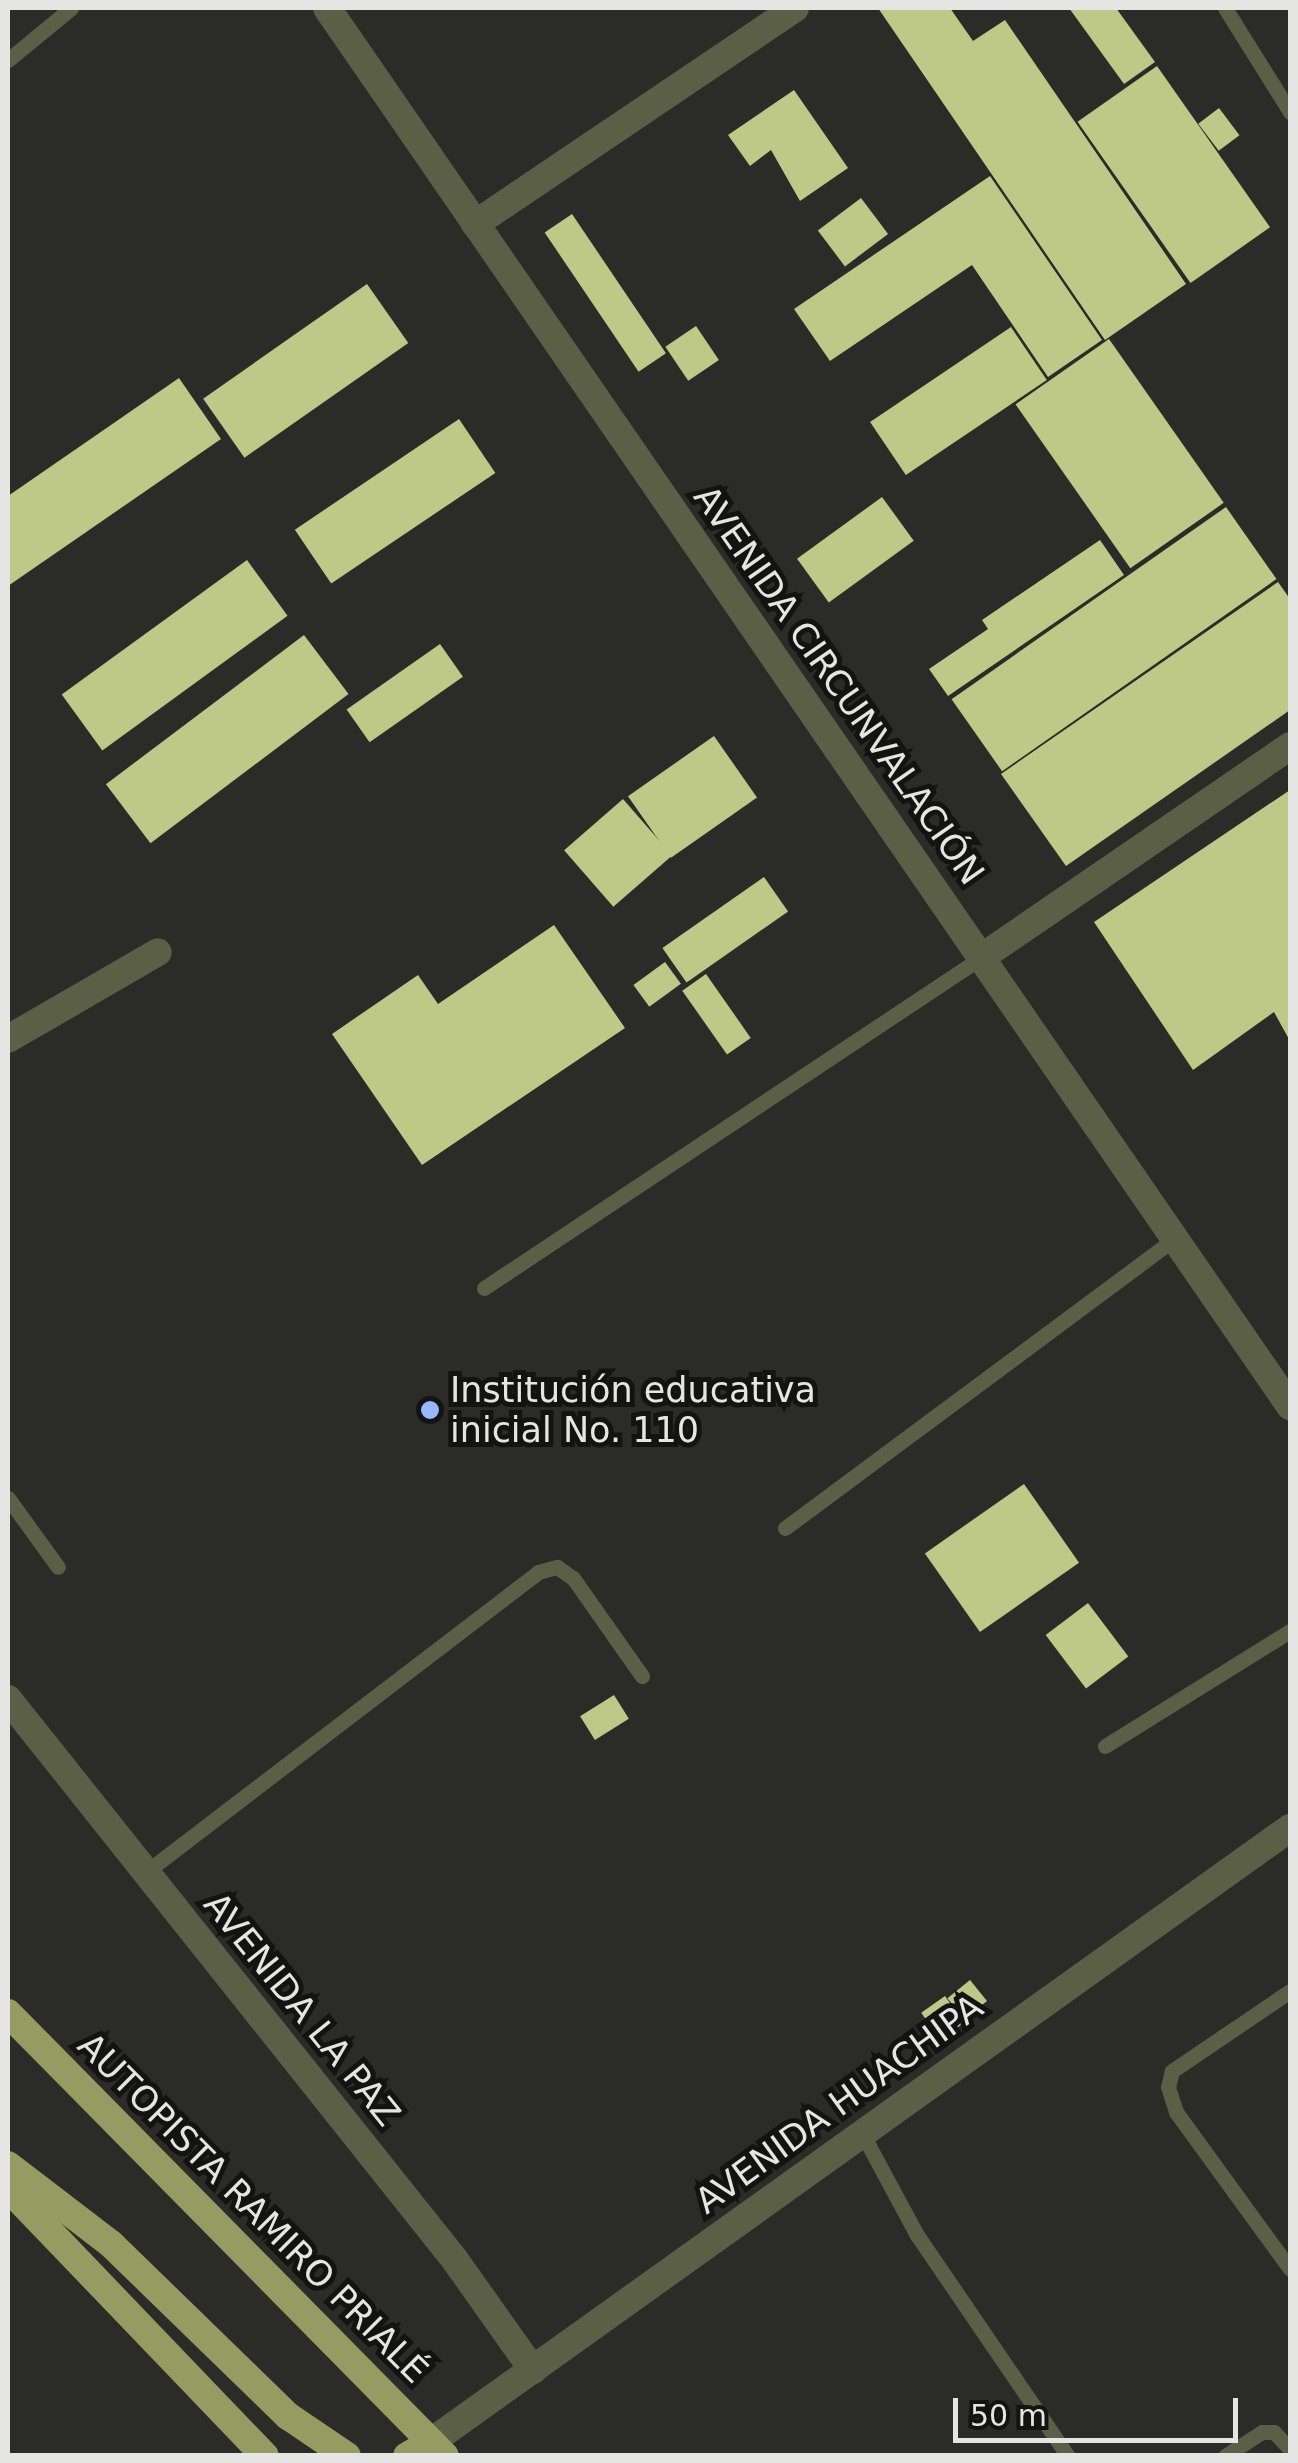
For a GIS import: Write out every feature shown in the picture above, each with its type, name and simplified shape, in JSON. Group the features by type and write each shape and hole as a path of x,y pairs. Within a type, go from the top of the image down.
{"highway":[{"name":"AUTOPISTA RAMIRO PRIALÉ","path":"8,2013 428,2451"},
{"path":"8,2165 112,2244 288,2416 347,2456"},
{"path":"8,2188 265,2456"}],"street":[{"name":"AVENIDA CIRCUNVALACIÓN","path":"328,8 1290,1406"},
{"path":"475,224 795,8"},
{"path":"982,958 1290,746"},
{"path":"8,1039 158,952"},
{"name":"AVENIDA LA PAZ","path":"8,1699 454,2260 533,2370"},
{"name":"AVENIDA HUACHIPA","path":"428,2451 533,2370 1290,1828"}],"lane":[{"path":"8,60 71,8"},
{"path":"1226,8 1290,112"},
{"path":"484,1288 982,958"},
{"path":"785,1528 1174,1238"},
{"path":"8,1498 58,1567"},
{"path":"146,1872 538,1572 557,1567 573,1578 642,1676"},
{"path":"1105,1746 1290,1630"},
{"path":"1290,1992 1172,2070 1168,2087 1176,2112 1290,2269"},
{"path":"862,2133 917,2235 1068,2456"},
{"path":"1225,2456 1262,2432 1274,2432 1290,2449"}],"building":[{"path":"878,8 950,8 973,41 1005,20 1186,284 1105,340"},
{"path":"1069,8 1116,8 1155,62 1124,84"},
{"path":"1157,66 1270,227 1191,283 1078,122"},
{"path":"794,90 848,168 800,201 771,150 750,166 728,135"},
{"path":"1219,108 1239,135 1219,151 1198,124"},
{"path":"990,176 1102,340 1048,377 972,265 830,361 794,309"},
{"path":"861,198 888,234 845,266 818,230"},
{"path":"572,214 666,353 639,372 545,232"},
{"path":"367,284 408,343 244,458 203,399"},
{"path":"696,326 719,360 688,381 665,347"},
{"path":"1011,327 1047,380 906,475 870,422"},
{"path":"1109,339 1224,503 1130,568 1016,404"},
{"path":"179,378 221,439 8,586 8,496"},
{"path":"459,419 495,473 331,584 295,530"},
{"path":"882,497 914,541 829,602 797,559"},
{"path":"1226,507 1276,579 1002,771 952,699"},
{"path":"1100,540 1124,575 948,696 929,669 988,629 982,620"},
{"path":"247,560 288,616 102,750 62,695"},
{"path":"1278,582 1290,599 1290,710 1066,866 1001,774"},
{"path":"304,635 349,694 150,843 106,784"},
{"path":"440,644 463,677 370,742 347,709"},
{"path":"714,736 757,797 671,858 628,796"},
{"path":"1290,790 1290,1041 1274,1012 1193,1070 1094,922"},
{"path":"623,799 672,856 613,907 564,850"},
{"path":"764,877 788,911 687,983 662,948"},
{"path":"554,925 625,1028 422,1165 332,1034 418,975 438,1004"},
{"path":"665,962 681,984 649,1007 633,985"},
{"path":"706,974 751,1038 727,1055 682,991"},
{"path":"1024,1484 1079,1563 980,1632 925,1553"},
{"path":"1088,1603 1128,1657 1086,1688 1046,1635"},
{"path":"614,1695 629,1719 595,1740 580,1716"},
{"path":"970,1980 987,2001 964,2019 947,1998"},
{"path":"945,1996 964,2023 940,2040 921,2013"}],"place":[{"name":"Institución educativa inicial No. 110","path":"430,1410"}]}
